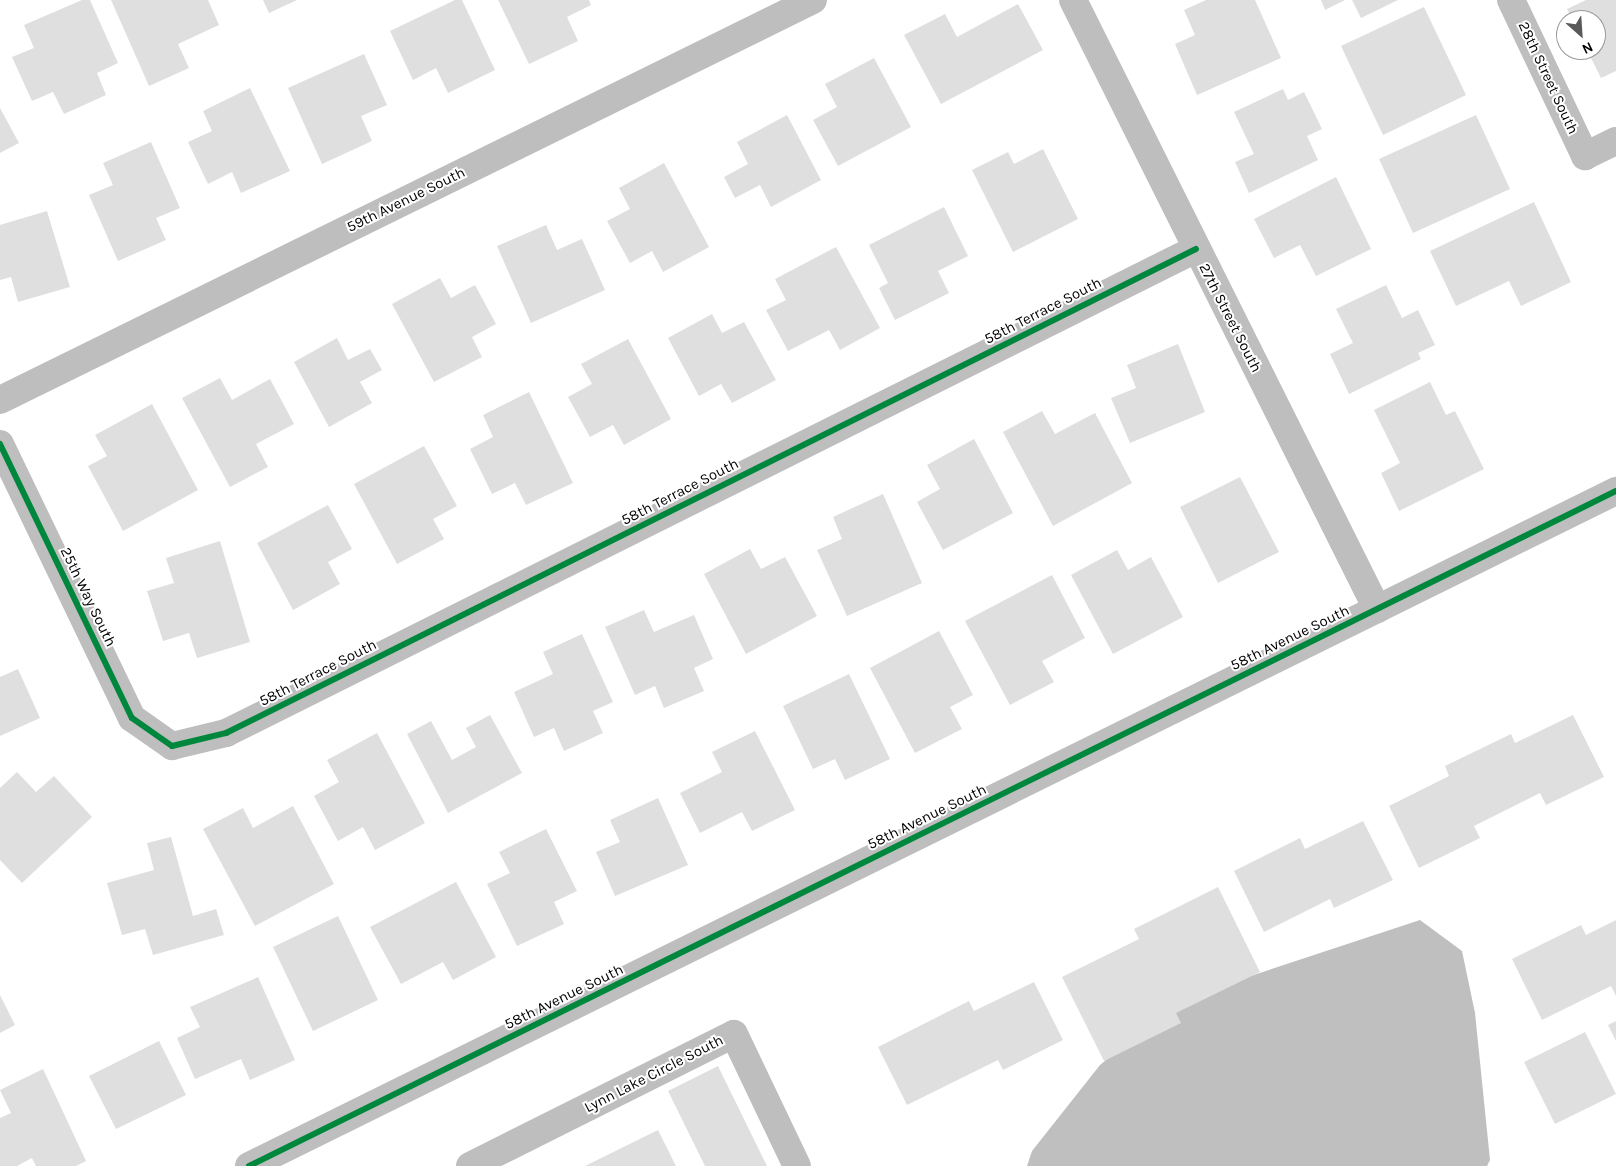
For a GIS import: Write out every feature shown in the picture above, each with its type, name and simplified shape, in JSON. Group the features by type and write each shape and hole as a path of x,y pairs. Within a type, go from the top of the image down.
{"street":[{"name":"59th Avenue South","path":"0,400 813,0"},
{"name":"27th Street South","path":"1073,0 1377,609"},
{"name":"28th Street South","path":"1511,0 1585,156 1616,141"},
{"name":"58th Terrace South","path":"172,746 226,733 1196,249"},
{"name":"25th Way South","path":"0,444 132,718 172,746"},
{"name":"58th Avenue South","path":"249,1166 1616,491"},
{"name":"Lynn Lake Circle South","path":"470,1166 734,1034 797,1166"}],"shaded area":[{"path":"1420,920 1462,951 1475,1013 1490,1160 1487,1166 1027,1166 1032,1151 1100,1065 1178,1000"}],"building":[{"path":"82,0 90,0 118,63 97,73 106,95 64,114 53,92 32,101 12,57 34,48 24,25"},
{"path":"111,0 208,0 219,25 178,44 189,68 149,86"},
{"path":"263,0 297,0 269,13"},
{"path":"455,0 462,0 495,70 448,93 436,68 413,80 390,31"},
{"path":"498,0 589,0 591,5 567,17 578,41 529,64"},
{"path":"1206,0 1255,0 1281,58 1197,95 1175,44 1195,35 1184,10"},
{"path":"1321,0 1345,0 1325,10"},
{"path":"1352,0 1398,0 1361,18"},
{"path":"1586,0 1616,0 1616,71 1601,78 1592,60 1606,60 1606,10 1567,9"},
{"path":"1018,4 1043,50 941,104 904,35 945,14 957,37"},
{"path":"1424,7 1466,95 1383,135 1341,46"},
{"path":"364,54 387,105 361,116 372,141 322,164 288,88"},
{"path":"874,58 911,127 838,166 813,120 837,107 825,84"},
{"path":"250,88 290,171 241,193 232,172 208,184 188,142 212,131 203,111"},
{"path":"1283,89 1288,100 1304,92 1322,129 1307,136 1318,160 1249,193 1235,162 1254,154 1234,112"},
{"path":"0,108 19,143 0,153"},
{"path":"787,115 821,180 771,207 760,185 735,198 724,177 748,164 737,142"},
{"path":"1476,115 1510,189 1413,233 1379,159"},
{"path":"151,142 180,208 156,218 166,240 118,261 89,195 113,185 103,163"},
{"path":"1043,149 1078,219 1013,252 972,170 1008,152 1014,164"},
{"path":"664,163 709,247 663,272 652,251 630,263 607,221 630,209 619,188"},
{"path":"1336,177 1371,249 1316,276 1300,245 1274,258 1254,219"},
{"path":"1534,202 1571,282 1521,306 1509,281 1456,306 1430,251"},
{"path":"944,207 968,256 938,271 949,293 895,320 879,288 888,283 869,245"},
{"path":"47,211 70,287 18,302 11,277 0,280 0,225"},
{"path":"546,225 557,250 582,239 605,290 531,323 497,246"},
{"path":"836,247 880,328 840,350 829,330 788,351 766,310 786,300 775,279"},
{"path":"440,278 451,298 475,285 496,324 472,337 482,357 434,382 392,304"},
{"path":"1386,285 1402,318 1418,310 1435,345 1418,353 1421,359 1349,394 1330,354 1353,343 1336,309"},
{"path":"712,314 722,333 744,322 776,380 732,403 721,384 699,396 668,338"},
{"path":"337,338 348,360 370,349 382,370 360,382 372,403 329,427 294,362"},
{"path":"628,339 671,419 624,445 613,425 590,437 568,397 592,384 581,364"},
{"path":"1178,344 1205,412 1130,443 1111,398 1136,388 1127,365"},
{"path":"220,378 232,400 270,379 294,424 256,444 268,467 230,487 182,398"},
{"path":"1430,382 1446,415 1455,411 1484,469 1399,511 1381,473 1400,463 1374,410"},
{"path":"529,392 573,483 526,505 515,483 492,494 470,449 493,437 483,415"},
{"path":"152,404 198,490 123,531 88,466 107,456 95,435"},
{"path":"1042,411 1055,434 1095,413 1132,483 1053,526 1003,432"},
{"path":"974,439 1013,513 943,550 917,502 940,489 927,465"},
{"path":"424,446 457,506 433,519 444,539 397,564 354,484"},
{"path":"1240,477 1279,552 1218,583 1180,507"},
{"path":"883,494 922,583 847,616 817,550 842,539 833,517"},
{"path":"328,505 352,549 328,562 340,584 293,610 257,543"},
{"path":"220,541 250,642 197,658 189,633 163,641 147,591 174,583 166,558"},
{"path":"750,549 761,569 785,557 817,616 746,654 704,574"},
{"path":"1117,550 1128,570 1151,557 1183,617 1113,654 1071,575"},
{"path":"1052,575 1085,638 1042,661 1054,682 1010,705 965,621"},
{"path":"644,610 654,632 694,615 713,659 694,668 704,691 664,708 655,686 635,695 605,627"},
{"path":"939,631 973,695 950,707 962,729 915,753 870,668"},
{"path":"582,634 613,702 593,711 603,733 564,751 554,728 534,737 514,692 553,674 543,652"},
{"path":"18,669 40,718 0,736 0,677"},
{"path":"849,674 890,759 845,780 835,759 813,769 783,706"},
{"path":"490,715 522,773 448,813 407,734 431,721 452,760 476,747 466,728"},
{"path":"1573,715 1604,777 1546,805 1540,793 1474,826 1480,838 1419,868 1389,806 1449,776 1445,766 1511,734 1515,743"},
{"path":"755,731 795,810 752,831 742,812 700,833 680,793 722,772 712,752"},
{"path":"377,733 425,823 375,850 363,827 338,841 314,796 339,782 327,760"},
{"path":"17,772 36,792 54,776 92,817 22,883 0,860 0,788"},
{"path":"658,798 688,865 615,896 596,852 620,842 610,820"},
{"path":"293,806 334,884 255,926 203,829 243,808 253,828"},
{"path":"1363,821 1393,880 1334,908 1330,899 1264,932 1234,871 1300,838 1305,849"},
{"path":"546,829 577,891 554,902 564,924 517,946 487,884 510,873 499,852"},
{"path":"171,837 193,916 216,909 224,935 153,955 145,929 122,935 107,883 154,870 147,843"},
{"path":"456,882 496,957 453,980 443,962 401,984 370,927"},
{"path":"1218,887 1260,972 1176,1013 1181,1023 1104,1061 1062,977 1139,939 1134,929"},
{"path":"338,916 378,1000 313,1031 273,947"},
{"path":"1616,920 1616,996 1611,986 1542,1020 1512,959 1581,925 1586,935"},
{"path":"258,977 295,1060 250,1080 241,1059 195,1079 177,1038 200,1027 190,1007"},
{"path":"1034,982 1063,1040 1003,1070 998,1060 907,1105 878,1047 969,1001 974,1011"},
{"path":"0,995 15,1025 0,1033"},
{"path":"1616,1021 1616,1041 1608,1025"},
{"path":"1585,1032 1616,1094 1555,1124 1524,1062"},
{"path":"159,1041 186,1095 116,1129 89,1076"},
{"path":"718,1066 767,1166 705,1166 668,1091"},
{"path":"43,1069 86,1161 76,1166 36,1166 32,1158 17,1166 0,1166 0,1118 11,1113 0,1090"},
{"path":"658,1130 676,1166 585,1166"}],"cycle path":[{"path":"0,444 132,718 172,746 226,733 1196,249"},
{"path":"249,1166 1616,491"}]}
